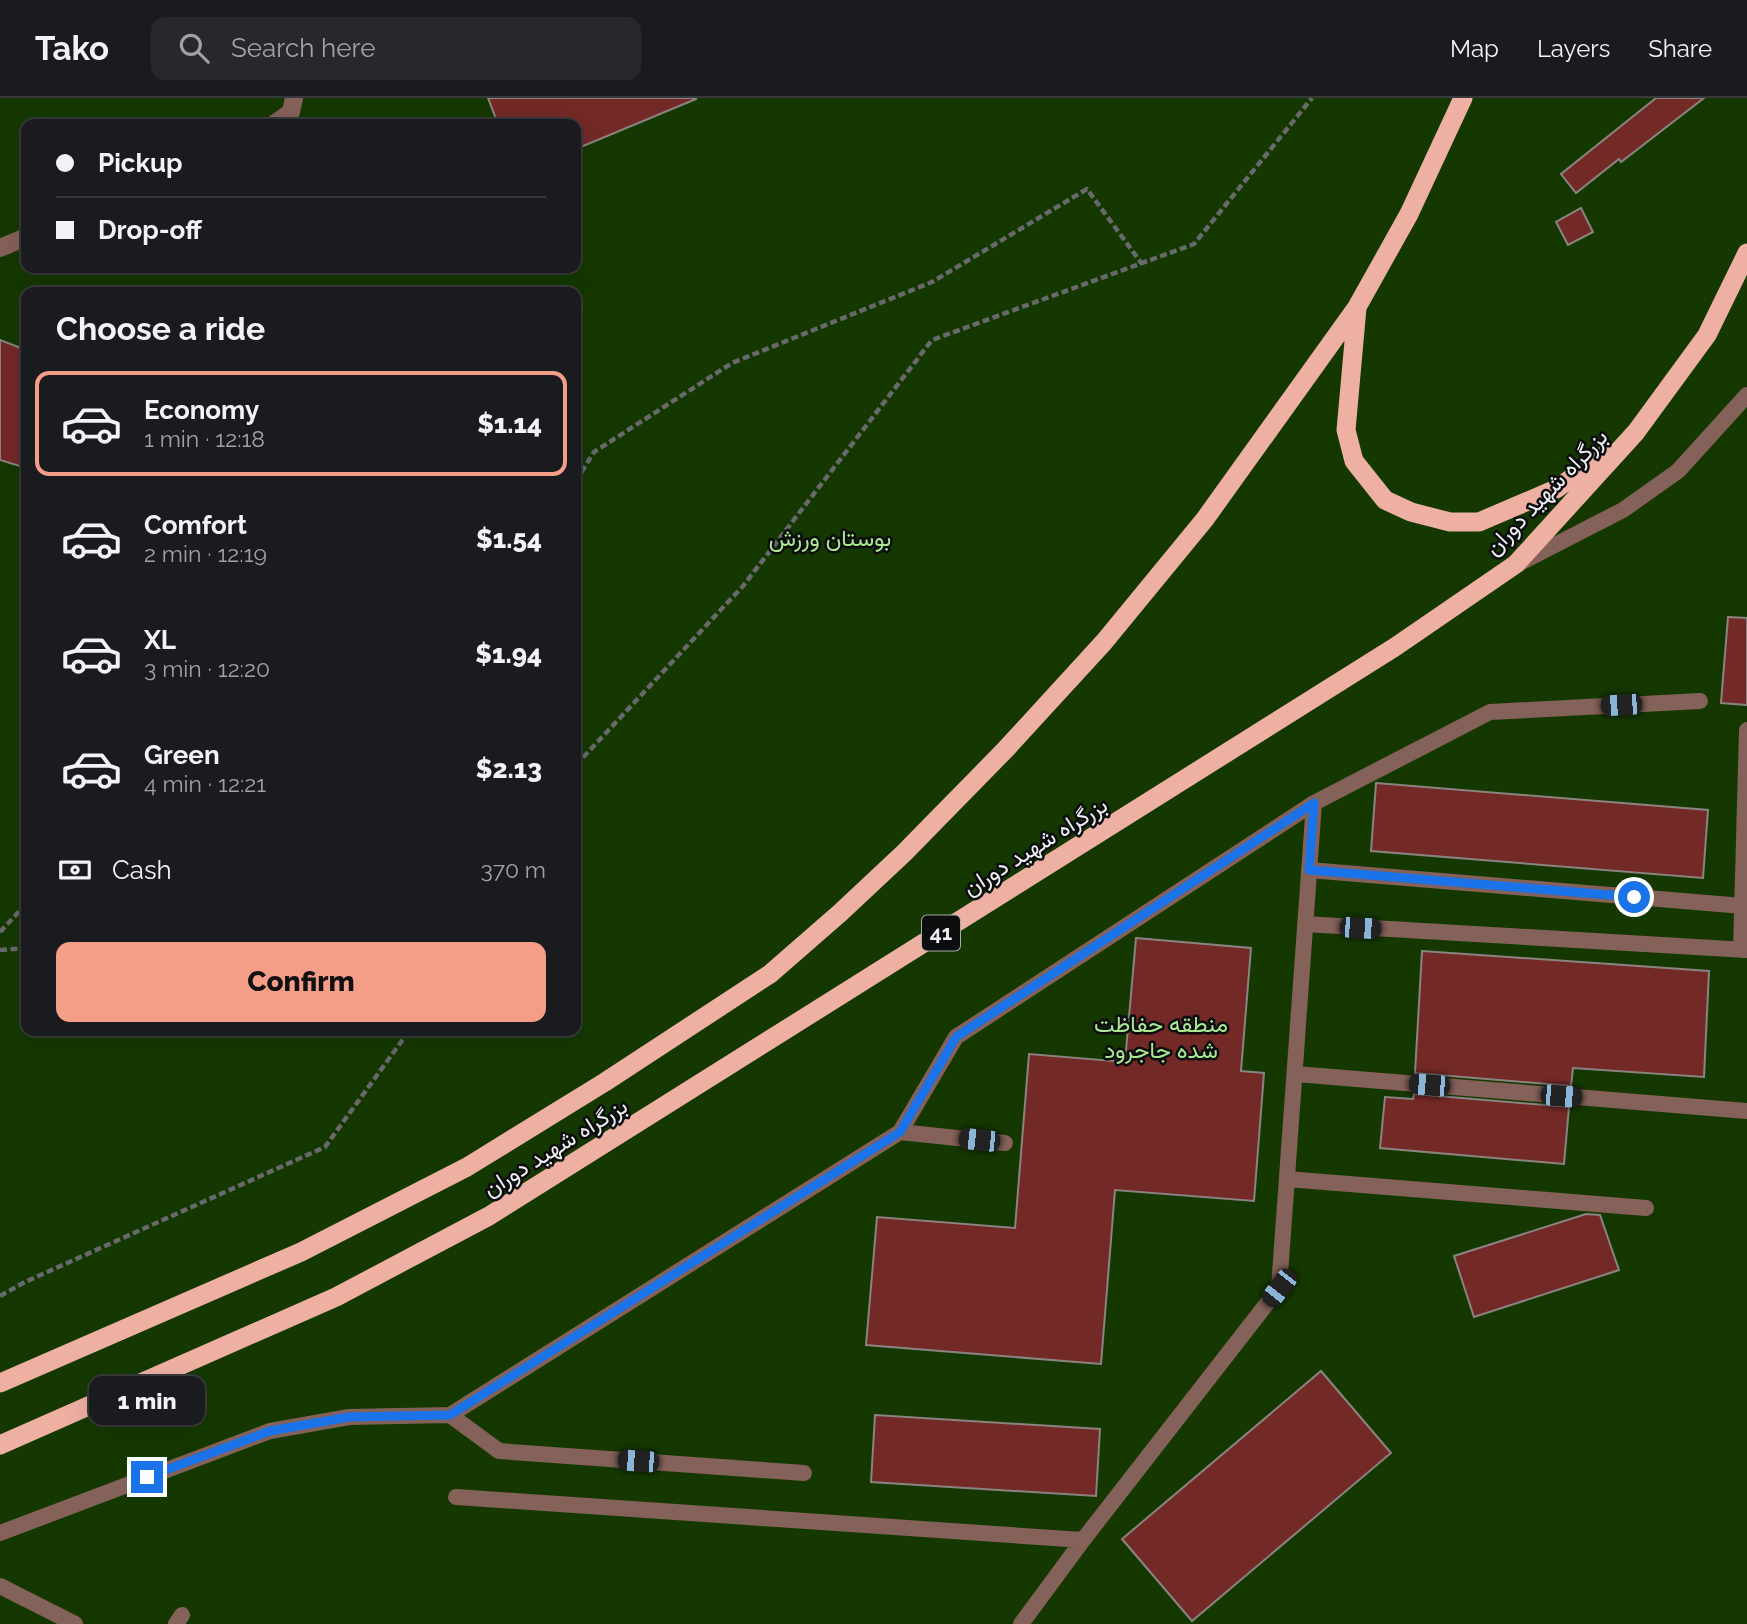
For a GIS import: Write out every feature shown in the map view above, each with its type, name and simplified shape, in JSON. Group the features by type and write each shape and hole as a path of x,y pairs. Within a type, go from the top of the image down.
{"highway":[{"name":"بزرگراه شهید دوران","path":"0,1383 301,1252 467,1167 605,1082 770,974 904,853 1005,750 1104,642 1205,519 1357,307 1409,214 1464,98"},
{"name":"بزرگراه شهید دوران","path":"0,1445 336,1297 489,1216 1383,655 1516,564 1636,432 1707,335 1747,253"},
{"path":"1357,307 1346,430 1354,461 1385,500 1411,512 1450,522 1479,522 1556,489 1636,432"}],"street":[{"path":"281,119 291,112 295,98"},
{"path":"0,248 21,239"}],"lane":[{"path":"1516,564 1623,510 1678,471 1747,395"},
{"path":"0,1533 270,1431 349,1417 450,1415 900,1132 956,1037 1314,803 1490,712 1700,701"},
{"path":"1305,924 1744,950 1747,730"},
{"path":"1021,1624 1279,1288 1314,803"},
{"path":"1309,870 1743,906"},
{"path":"1296,1074 1747,1111"},
{"path":"900,1132 1005,1143"},
{"path":"1287,1179 1646,1208"},
{"path":"450,1415 499,1451 804,1473"},
{"path":"456,1496 1083,1540"},
{"path":"0,1586 42,1617 75,1624"}],"path":[{"path":"581,760 743,586 932,340 1194,244 1312,98"},
{"path":"581,473 594,452 732,363 932,282 1087,189 1142,264"},
{"path":"0,932 21,909"},
{"path":"0,950 21,948"},
{"path":"0,1296 37,1276 325,1147 406,1036"}],"green space":[{"name":"منطقه حفاظت شده جاجرود","path":"0,98 1747,98 1747,1624 0,1624"}],"building":[{"path":"488,98 696,98 581,147 581,119 496,119"},
{"path":"1656,98 1704,98 1576,193 1561,174"},
{"path":"1581,208 1593,232 1568,245 1556,222"},
{"path":"0,340 21,348 21,466 0,460"},
{"path":"1728,617 1747,618 1747,705 1721,703"},
{"path":"1376,783 1708,810 1703,878 1371,851"},
{"path":"1136,938 1251,948 1241,1071 1264,1073 1254,1201 1115,1190 1101,1364 866,1345 877,1217 1015,1228 1029,1054 1125,1062"},
{"path":"1422,951 1709,971 1704,1077 1573,1068 1571,1086 1415,1073"},
{"path":"1414,1094 1569,1107 1564,1164 1380,1148 1385,1097 1413,1099"},
{"path":"1586,1214 1600,1215 1619,1270 1474,1317 1454,1256"},
{"path":"1321,1371 1391,1453 1192,1621 1122,1539"},
{"path":"875,1415 1100,1429 1096,1496 871,1482"}],"route":[{"path":"147,1477 270,1431 349,1417 450,1415 900,1132 956,1037 1314,803 1309,870 1634,897"}],"park label":[{"name":"بوستان ورزش","path":"830,538"}]}
